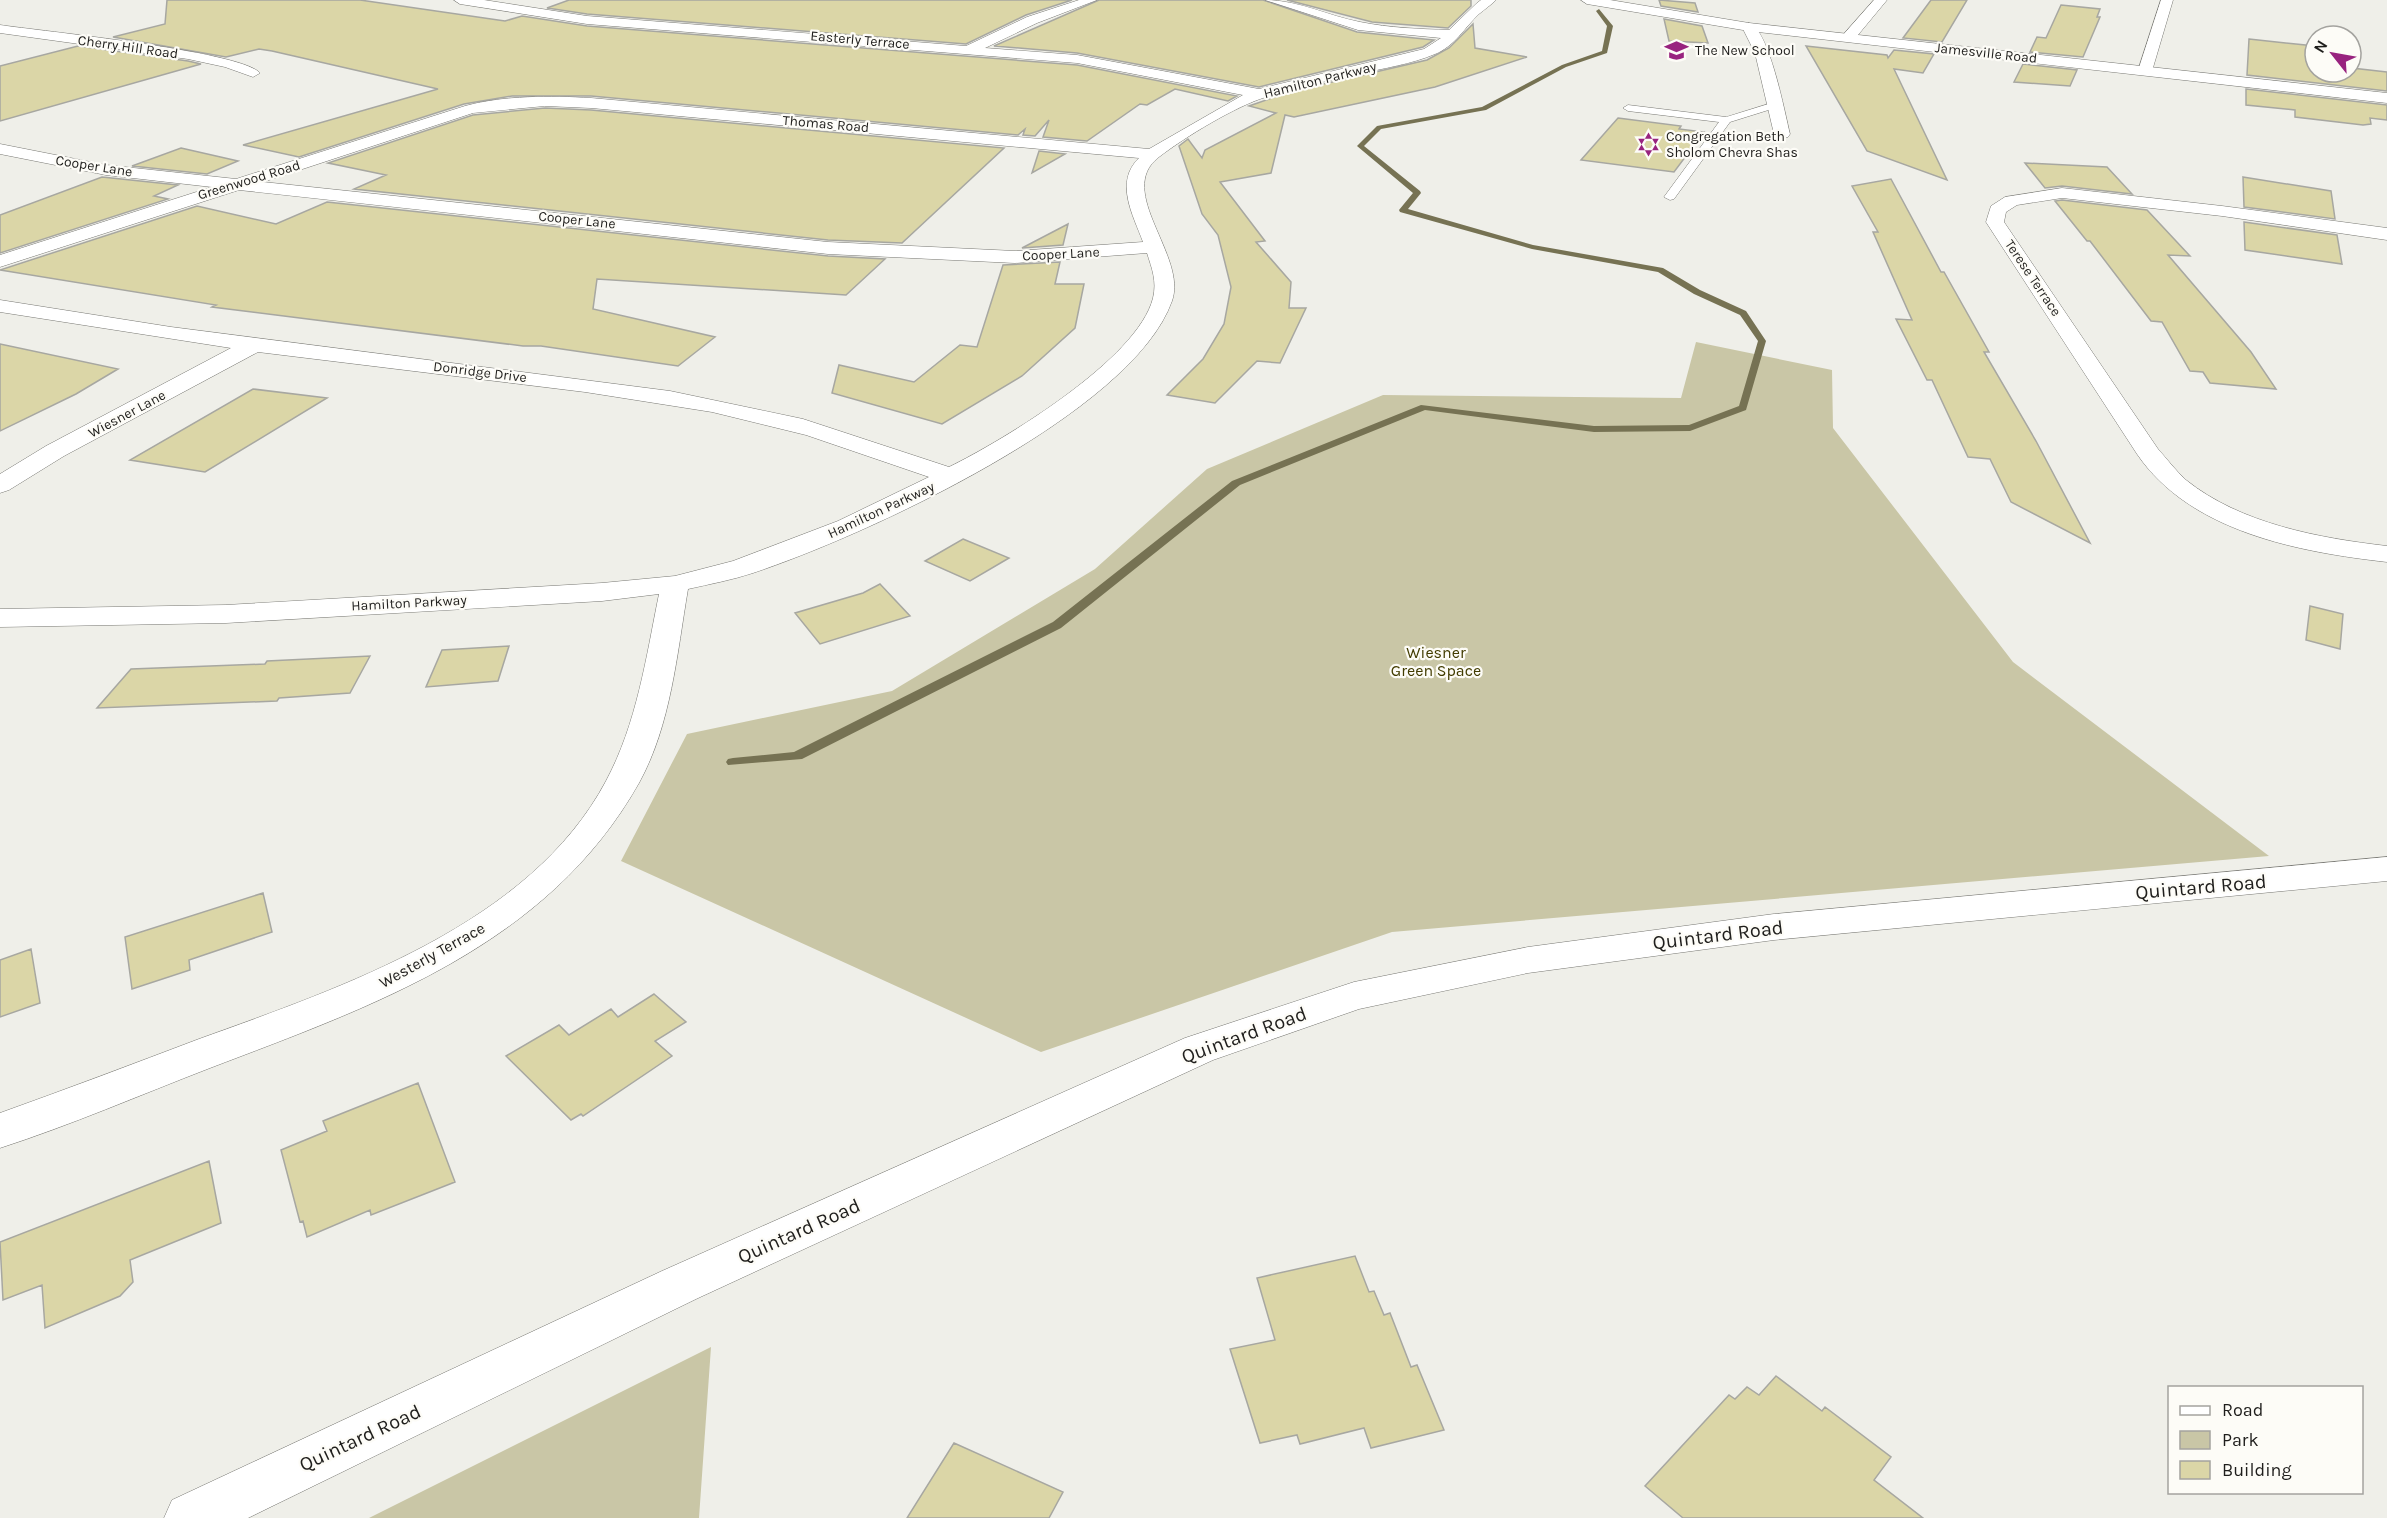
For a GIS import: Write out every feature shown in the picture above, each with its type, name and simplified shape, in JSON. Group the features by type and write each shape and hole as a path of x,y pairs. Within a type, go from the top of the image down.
{"street":[{"name":"Easterly Terrace","path":"460,0 587,20 972,49 1121,66 1259,94"},
{"path":"495,6 517,0"},
{"path":"972,49 1065,7 1090,0"},
{"path":"1271,0 1358,26 1412,33 1455,34"},
{"name":"Hamilton Parkway","path":"0,618 226,614 602,592 675,584 743,567 837,531 952,477 1074,400 1113,369 1147,331 1163,299 1165,276 1134,191 1138,168 1152,154 1230,107 1259,94 1404,60 1442,46 1455,34 1471,12 1490,0"},
{"name":"Jamesville Road","path":"1587,0 1749,27 2387,98"},
{"path":"1848,38 1881,0"},
{"path":"2145,71 2167,0"},
{"path":"1036,2 1065,7"},
{"path":"1749,27 1762,53 1782,134"},
{"name":"Cherry Hill Road","path":"0,29 188,55 229,63 253,73"},
{"name":"Thomas Road","path":"499,103 531,100 591,103 1152,154"},
{"name":"Greenwood Road","path":"0,261 470,109 499,103"},
{"name":"Cooper Lane","path":"0,149 106,170 828,248 1015,257 1156,247"},
{"name":"Terese Terrace","path":"2387,234 2130,199 2062,193 2011,201 1997,210 1995,222 2149,454 2178,486 2211,506 2262,528 2351,551 2387,554"},
{"name":"Donridge Drive","path":"0,306 254,345 549,380 691,402 793,424 870,446 952,477"},
{"name":"Wiesner Lane","path":"0,485 56,452 254,345"},
{"name":"Westerly Terrace","path":"0,1131 345,999 409,971 461,942 526,899 597,825 623,782 647,725 675,584"},
{"name":"Quintard Road","path":"191,1518 680,1286 1199,1049 1354,996 1528,960 1774,927 2387,869"}],"lane":[{"path":"1628,108 1726,120 1775,105"},
{"path":"1670,197 1726,120"}],"green space":[{"name":"Wiesner Green Space","path":"1696,342 1832,370 1833,428 2013,662 2269,856 1392,932 1041,1052 621,861 687,734 892,691 1095,569 1207,469 1383,395 1681,398"},
{"path":"711,1347 699,1518 369,1518"}],"building":[{"path":"167,0 360,0 505,21 522,16 587,26 1077,65 1237,96 1228,101 1175,89 1147,105 1140,104 1087,141 1043,137 1049,120 1035,136 1023,135 1025,129 1018,135 591,96 512,96 464,104 299,157 243,145 438,89 272,51 259,49 226,57 113,37 165,24"},
{"path":"569,0 1072,0 1026,15 966,44 587,14 547,8"},
{"path":"1099,0 1263,0 1357,32 1434,40 1423,47 1259,87 1077,53 994,46"},
{"path":"1287,0 1471,0 1471,6 1448,28 1372,22"},
{"path":"1659,0 1695,3 1698,12 1661,6"},
{"path":"1931,0 1967,0 1942,42 1903,38"},
{"path":"2061,5 2100,9 2097,17 2100,17 2083,57 2030,52 2037,37 2046,38"},
{"path":"1664,19 1702,26 1708,43 1669,41"},
{"path":"1473,24 1475,48 1527,57 1435,87 1294,117 1285,115 1271,173 1220,182 1265,241 1256,242 1291,282 1289,308 1306,308 1280,363 1257,361 1215,403 1167,395 1203,359 1224,324 1231,287 1218,235 1202,214 1179,146 1188,139 1202,158 1205,150 1276,113 1249,106 1289,92 1427,60 1449,48"},
{"path":"2249,39 2303,45 2303,81 2247,75"},
{"path":"78,46 201,64 0,121 0,66"},
{"path":"1806,46 1887,55 1888,58 1894,50 1934,54 1923,73 1894,69 1947,180 1867,151"},
{"path":"2023,64 2077,70 2070,86 2014,82"},
{"path":"2363,69 2387,72 2387,91 2326,84 2363,84"},
{"path":"2246,89 2387,105 2387,120 2370,118 2371,124 2363,125 2295,117 2295,110 2246,105"},
{"path":"545,108 591,110 1004,148 902,243 828,240 354,189 386,175 328,163 473,115"},
{"name":"Congregation Beth Sholom Chevra Shas","path":"1618,118 1681,126 1679,129 1704,132 1674,172 1581,160"},
{"path":"181,148 238,161 207,174 132,166"},
{"path":"1039,151 1065,154 1032,173"},
{"path":"2025,163 2107,167 2132,194 2062,186 2045,188"},
{"path":"102,177 178,185 154,196 168,199 0,253 0,215"},
{"path":"2243,177 2331,191 2335,219 2244,207"},
{"path":"1891,179 1941,272 1944,272 1989,352 1984,352 2036,441 2090,543 2011,502 1990,459 1968,457 1932,380 1927,380 1896,319 1912,320 1873,232 1878,232 1852,186"},
{"path":"2055,201 2147,210 2190,256 2168,255 2251,352 2276,389 2210,383 2203,372 2190,371 2162,322 2151,321 2090,241 2087,241"},
{"path":"327,202 828,256 885,259 846,295 597,279 593,309 715,337 678,366 541,346 523,346 212,307 216,305 0,270 197,206 276,224"},
{"path":"2244,222 2337,235 2342,264 2245,250"},
{"path":"1068,224 1063,245 1022,248"},
{"path":"1060,262 1055,284 1084,284 1075,328 1022,376 942,424 832,393 839,365 914,382 960,345 977,347 1003,265"},
{"path":"0,344 118,369 76,394 0,431"},
{"path":"253,389 327,398 205,472 130,460"},
{"path":"963,539 1009,558 970,581 925,561"},
{"path":"880,584 910,616 820,644 795,613 863,593"},
{"path":"2310,606 2343,614 2340,649 2306,640"},
{"path":"509,646 498,681 426,687 442,650"},
{"path":"370,656 350,693 279,698 277,701 97,708 131,669 265,664 267,661"},
{"path":"263,893 272,932 189,960 190,970 132,989 125,937"},
{"path":"31,949 40,1003 0,1017 0,960"},
{"path":"654,994 686,1022 655,1041 672,1056 583,1116 581,1114 571,1120 506,1056 559,1025 569,1035 611,1009 618,1017"},
{"path":"418,1083 455,1182 371,1215 370,1210 307,1237 303,1221 300,1222 281,1150 327,1131 323,1121"},
{"path":"209,1161 221,1223 130,1260 133,1282 120,1296 45,1328 42,1285 3,1300 0,1242"},
{"path":"1355,1256 1369,1292 1374,1291 1384,1315 1390,1313 1411,1367 1417,1365 1444,1430 1371,1448 1364,1428 1300,1444 1297,1435 1260,1443 1230,1349 1275,1340 1257,1278"},
{"path":"1776,1376 1822,1411 1825,1407 1891,1457 1874,1480 1923,1518 1683,1518 1645,1486 1729,1395 1735,1399 1747,1387 1759,1395"},
{"path":"954,1443 1063,1492 1049,1518 907,1518"}],"waterway":[{"path":"733,762 797,756 1057,625 1236,483 1424,407 1594,429 1690,428 1743,408 1762,341 1743,313 1697,292 1660,270 1532,247 1403,210 1417,193 1360,146 1379,127 1484,109 1564,66 1605,52 1610,26 1599,11"}],"place":[{"name":"The New School","path":"1677,50"},
{"name":"Congregation Beth Sholom Chevra Shas","path":"1648,144"}]}
